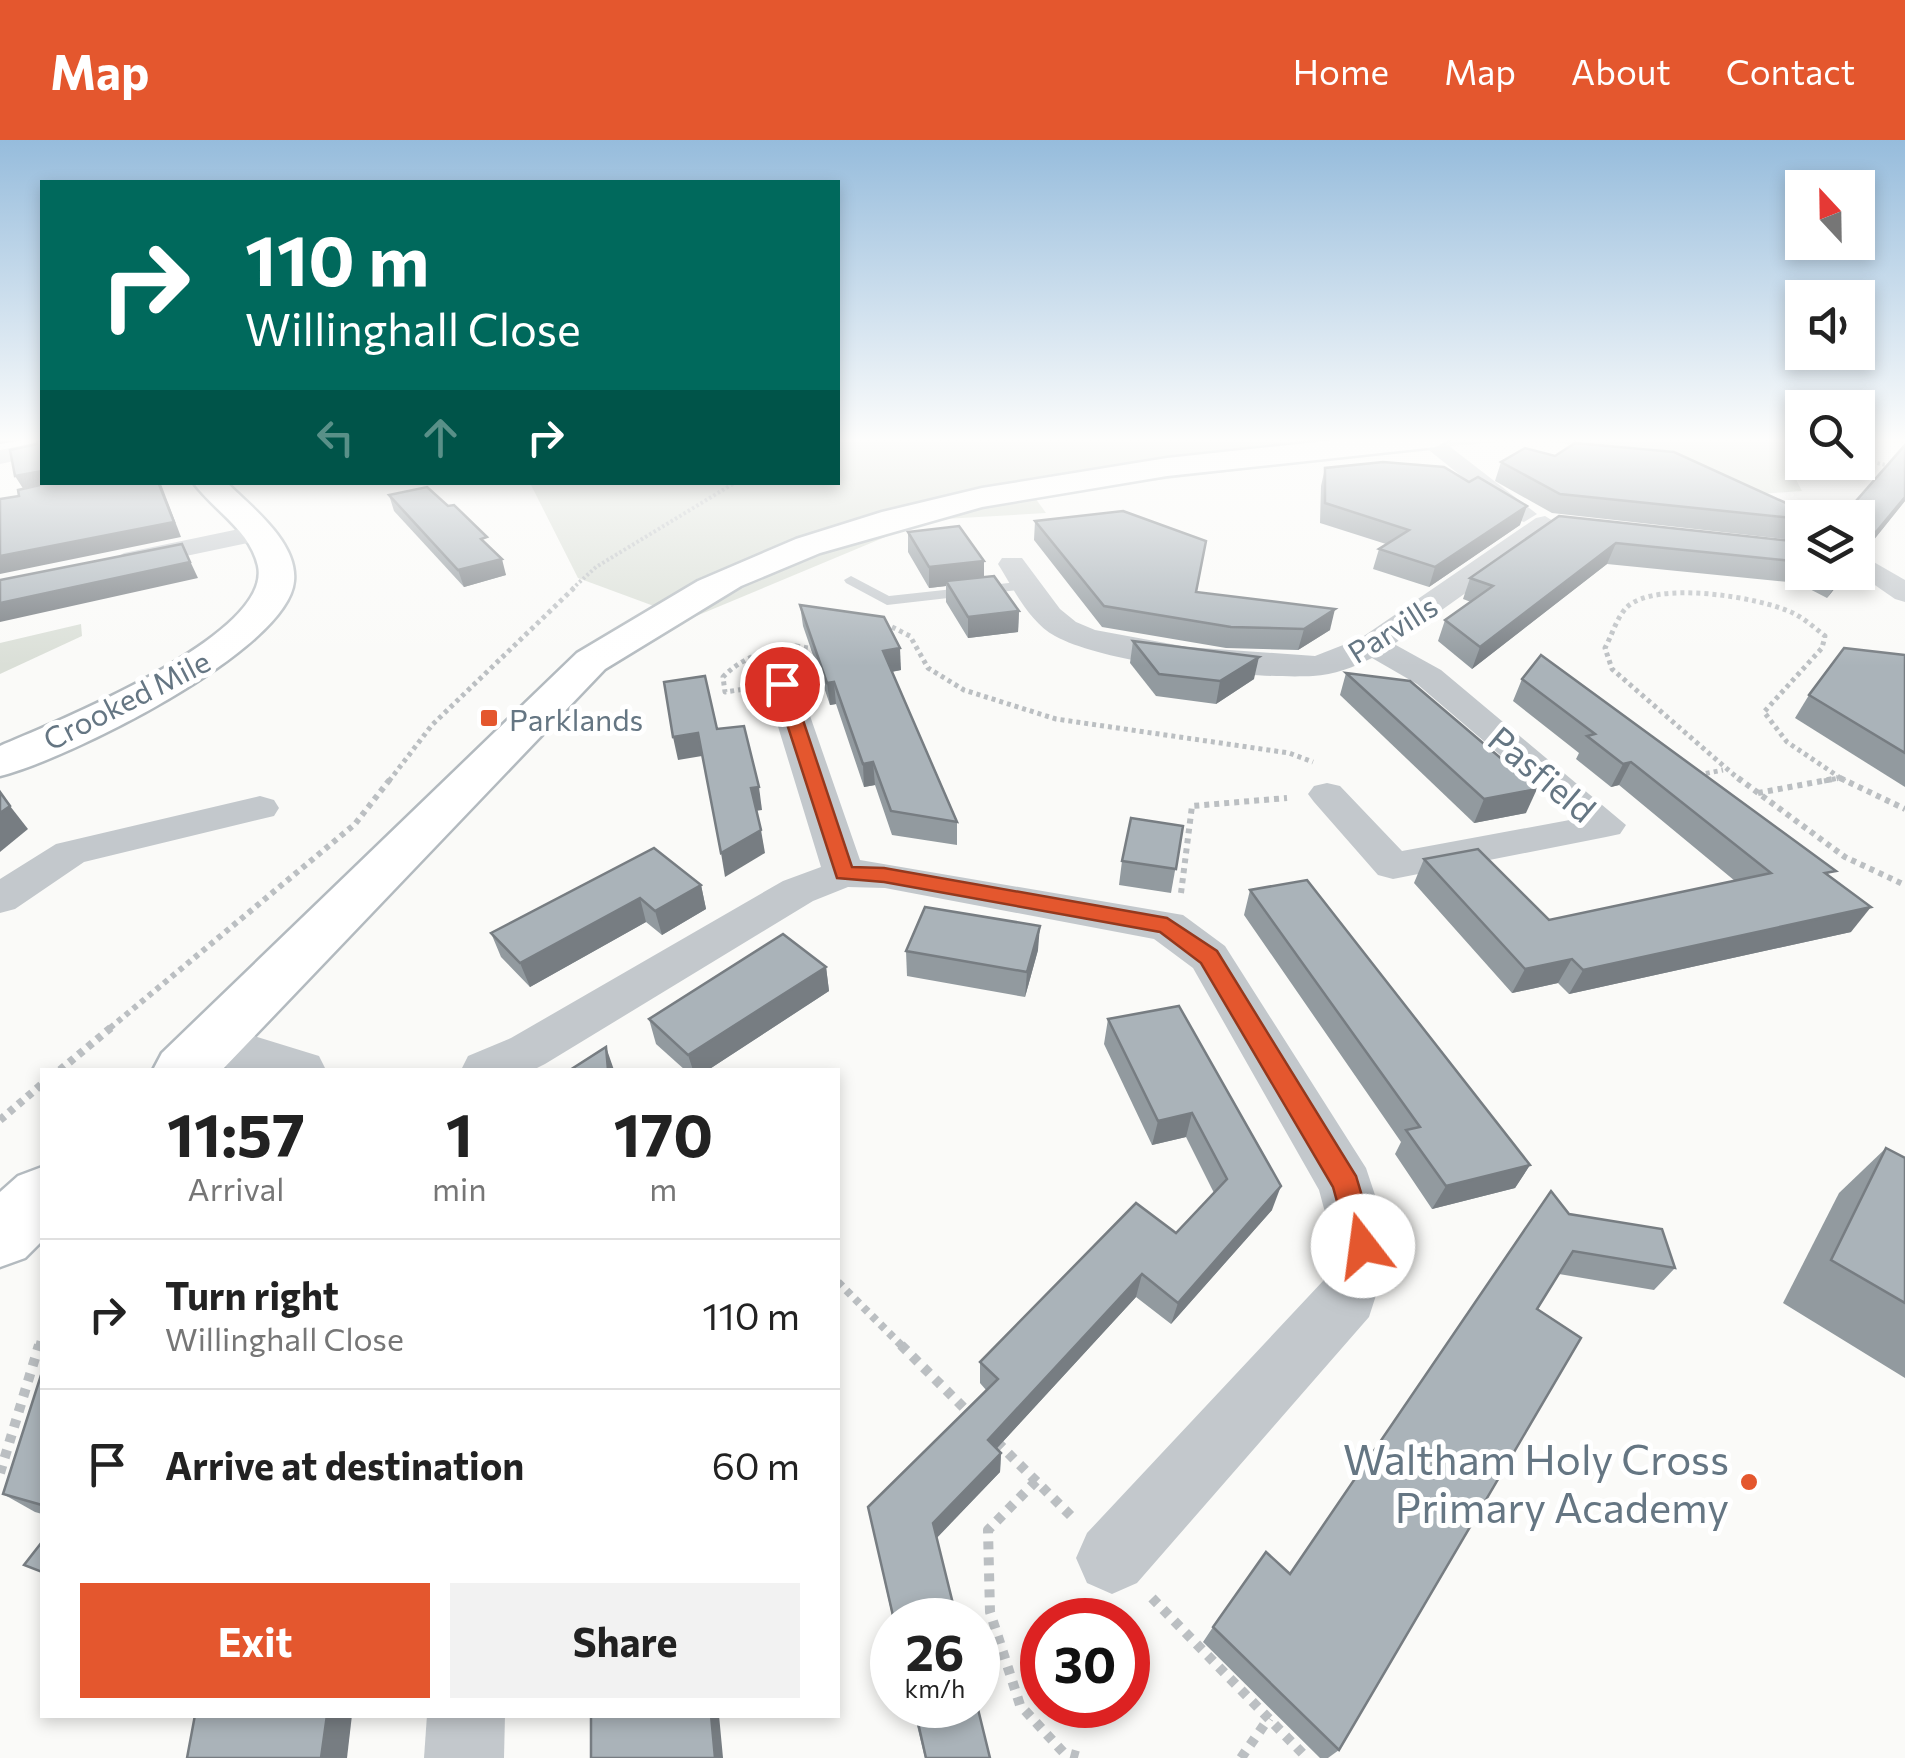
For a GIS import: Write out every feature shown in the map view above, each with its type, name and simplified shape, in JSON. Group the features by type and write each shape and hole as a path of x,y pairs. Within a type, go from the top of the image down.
{"street":[{"name":"Crooked Mile","path":"0,763 174,679 214,656 259,619 274,598 277,582 271,552 239,515"},
{"path":"200,1056 591,661 670,610 731,578 855,530 925,515"},
{"name":"Parvills","path":"1020,575 1048,614 1065,628 1120,646 1289,666 1344,661 1560,527 1534,515"},
{"path":"93,568 258,534"},
{"path":"1875,558 1902,557"},
{"path":"1875,571 1905,592"},
{"name":"Pasfield","path":"1327,794 1393,866 1606,825 1429,676 1372,645"},
{"path":"782,684 844,874"},
{"path":"0,900 70,853 260,808"},
{"path":"490,1068 528,1051 798,891 844,874 884,875 1167,926 1209,957 1346,1185 1363,1246 1348,1296 1112,1558"},
{"path":"200,1056 290,1068"},
{"path":"0,1236 40,1200"},
{"path":"464,1758 466,1718"}],"lane":[{"path":"851,580 887,602 1020,575"}],"path":[{"path":"62,1068 355,824 432,726 490,664 596,566 682,515"},
{"path":"1905,809 1840,778 1770,726 1764,712 1822,648 1824,636 1790,611 1713,594 1643,598 1628,607 1605,648 1612,669 1756,794 1846,859 1878,877 1905,885"},
{"path":"887,602 868,616 910,636 928,668 964,690 1056,719 1289,753 1317,764 1337,784 1327,794 1192,806 1178,912 1167,926"},
{"path":"1686,777 1724,770"},
{"path":"1756,794 1840,778"},
{"path":"0,1120 40,1086"},
{"path":"840,1284 1307,1758"},
{"path":"0,1473 40,1343"},
{"path":"1036,1481 988,1530 990,1612 1020,1705 1064,1752 1085,1758"},
{"path":"1241,1758 1269,1718"}],"shaded area":[{"path":"546,515 1020,515 926,520 689,619 578,578"},
{"path":"81,624 82,636 0,674 0,643"}],"building":[{"path":"0,515 171,515 174,522 0,556"},
{"path":"407,515 464,515 502,559 458,570"},
{"path":"1133,515 1206,541 1196,592 1335,609 1304,629 1231,627 1104,606 1035,521"},
{"path":"1361,515 1514,515 1435,567 1379,549 1409,530"},
{"path":"1875,515 1890,515 1876,532"},
{"path":"1559,516 1785,540 1785,560 1616,543 1480,647 1445,620 1493,586 1470,578"},
{"path":"959,526 984,561 929,567 908,532"},
{"path":"182,544 190,562 0,603 0,580"},
{"path":"994,576 1019,611 968,617 946,581"},
{"path":"800,605 884,617 900,648 883,651 957,822 891,811 873,762 863,764 834,682 827,683"},
{"path":"1133,641 1259,657 1220,681 1159,674"},
{"path":"1844,648 1905,655 1905,753 1809,695"},
{"path":"1541,655 1836,871 1825,873 1871,907 1583,970 1572,959 1525,969 1424,859 1478,849 1549,920 1771,873 1631,762 1623,764 1587,736 1595,734 1522,679"},
{"path":"1346,673 1410,681 1537,789 1484,799"},
{"path":"705,676 717,729 744,726 759,787 751,788 761,830 721,853 698,733 673,737 664,682"},
{"path":"0,792 10,806 0,813"},
{"path":"1131,818 1183,826 1176,869 1122,861"},
{"path":"654,848 701,885 655,911 640,898 520,963 491,933"},
{"path":"1307,880 1530,1165 1446,1186 1406,1130 1420,1127 1250,890"},
{"path":"925,907 1040,926 1027,972 906,951"},
{"path":"783,934 826,967 688,1055 649,1019"},
{"path":"1179,1006 1281,1186 1178,1303 1142,1274 988,1440 1001,1453 933,1523 952,1598 889,1598 868,1507 998,1379 980,1362 1136,1203 1176,1233 1227,1179 1192,1113 1158,1121 1108,1019"},
{"path":"606,1047 608,1068 573,1068"},
{"path":"1886,1148 1905,1158 1905,1303 1831,1260"},
{"path":"1551,1191 1569,1214 1662,1229 1675,1268 1573,1251 1537,1309 1581,1338 1339,1750 1213,1627 1266,1552 1290,1574"},
{"path":"40,1378 40,1504 3,1494"},
{"path":"40,1545 40,1571 24,1565"},
{"path":"194,1718 327,1718 321,1758 187,1758"},
{"path":"591,1718 711,1718 715,1758 591,1758"},
{"path":"919,1728 983,1728 990,1758 926,1758"}],"place":[{"name":"Parklands","path":"489,718"},
{"name":"Waltham Holy Cross Primary Academy","path":"1749,1482"}],"route":[{"path":"782,684 844,874 884,875 1167,926 1209,957 1346,1185 1363,1246"}]}
